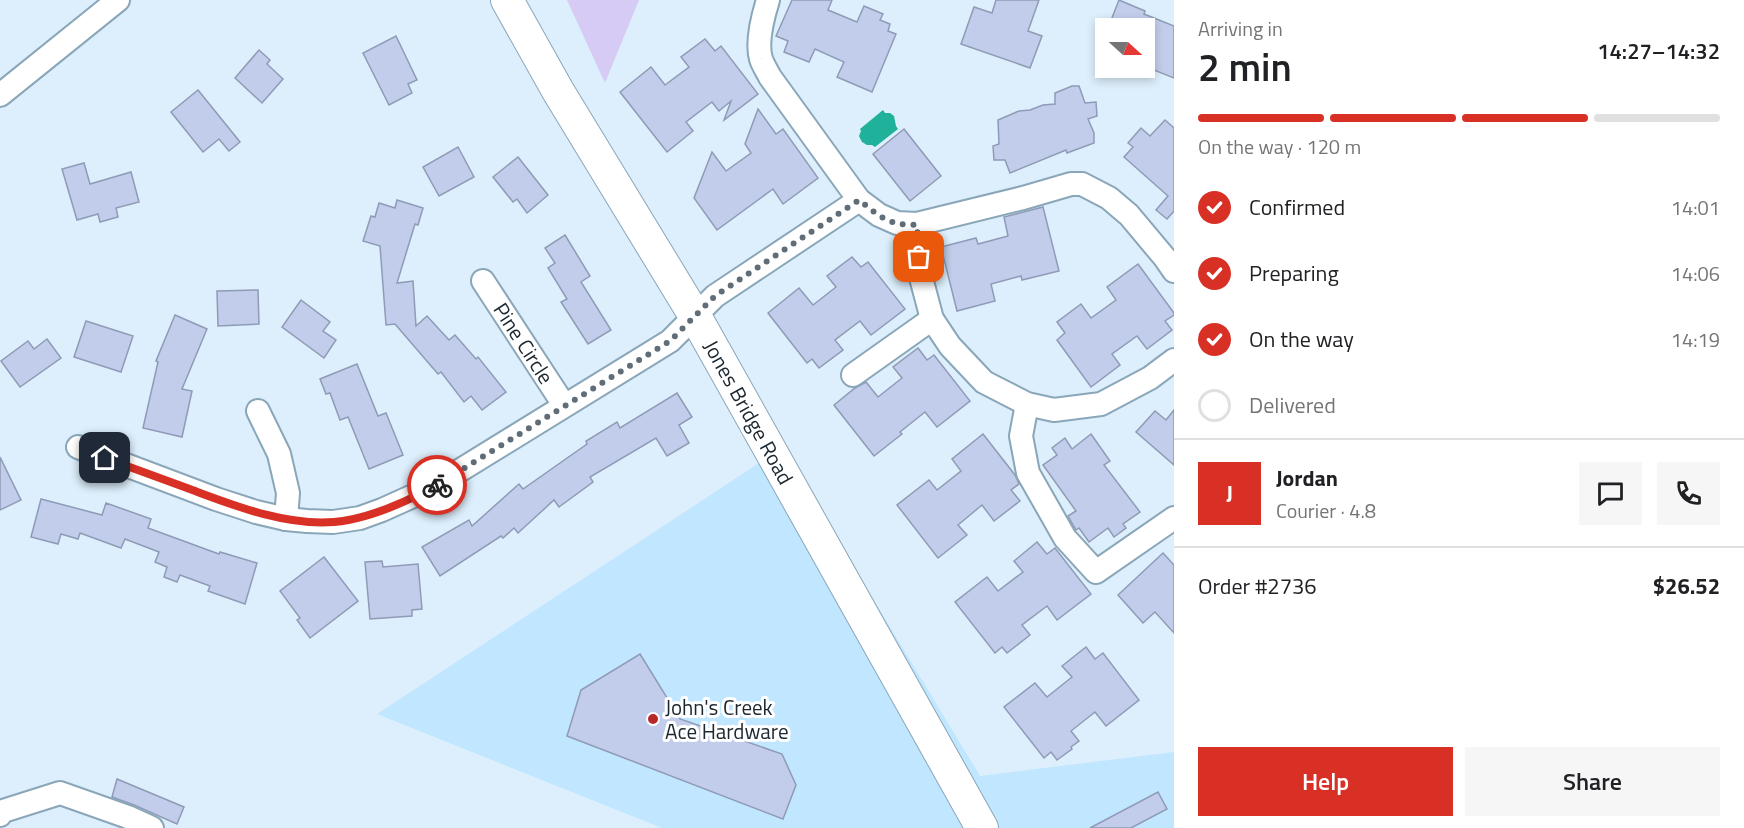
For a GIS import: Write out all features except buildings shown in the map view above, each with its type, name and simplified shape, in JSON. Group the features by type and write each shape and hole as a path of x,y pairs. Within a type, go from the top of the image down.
{"main road":[{"name":"Jones Bridge Road","path":"507,0 558,91 695,316 982,828"}],"street":[{"path":"0,95 118,0"},
{"path":"768,0 760,35 761,57 770,77 859,200 879,216 897,224 917,225 1071,184 1082,184 1109,198 1129,215 1174,271"},
{"path":"78,447 256,512 286,519 333,522 360,518 433,487 670,341 715,296 859,200"},
{"path":"917,225 920,274 932,319 950,346 984,382 1027,404 1054,410 1101,404 1150,378 1174,360"},
{"name":"Pine Circle","path":"483,281 564,405"},
{"path":"853,375 932,319"},
{"path":"1027,404 1021,436 1028,473 1065,538 1096,572 1174,518"},
{"path":"258,411 279,454 288,493 286,519"},
{"path":"0,815 3,811 60,793 152,828"}],"shaded area":[{"path":"567,0 639,0 605,83"},
{"path":"883,110 894,116 898,129 875,147 867,145 859,136 860,129"},
{"path":"782,448 980,776 1174,752 1174,828 662,828 377,714"}],"way so far":[{"path":"437,485 670,341 715,296 859,200 879,216 897,224 917,225 919,257"}],"place":[{"name":"John's Creek Ace Hardware","path":"653,719"}],"route":[{"path":"105,458 256,512 307,521 333,522 360,518 437,485"}]}
